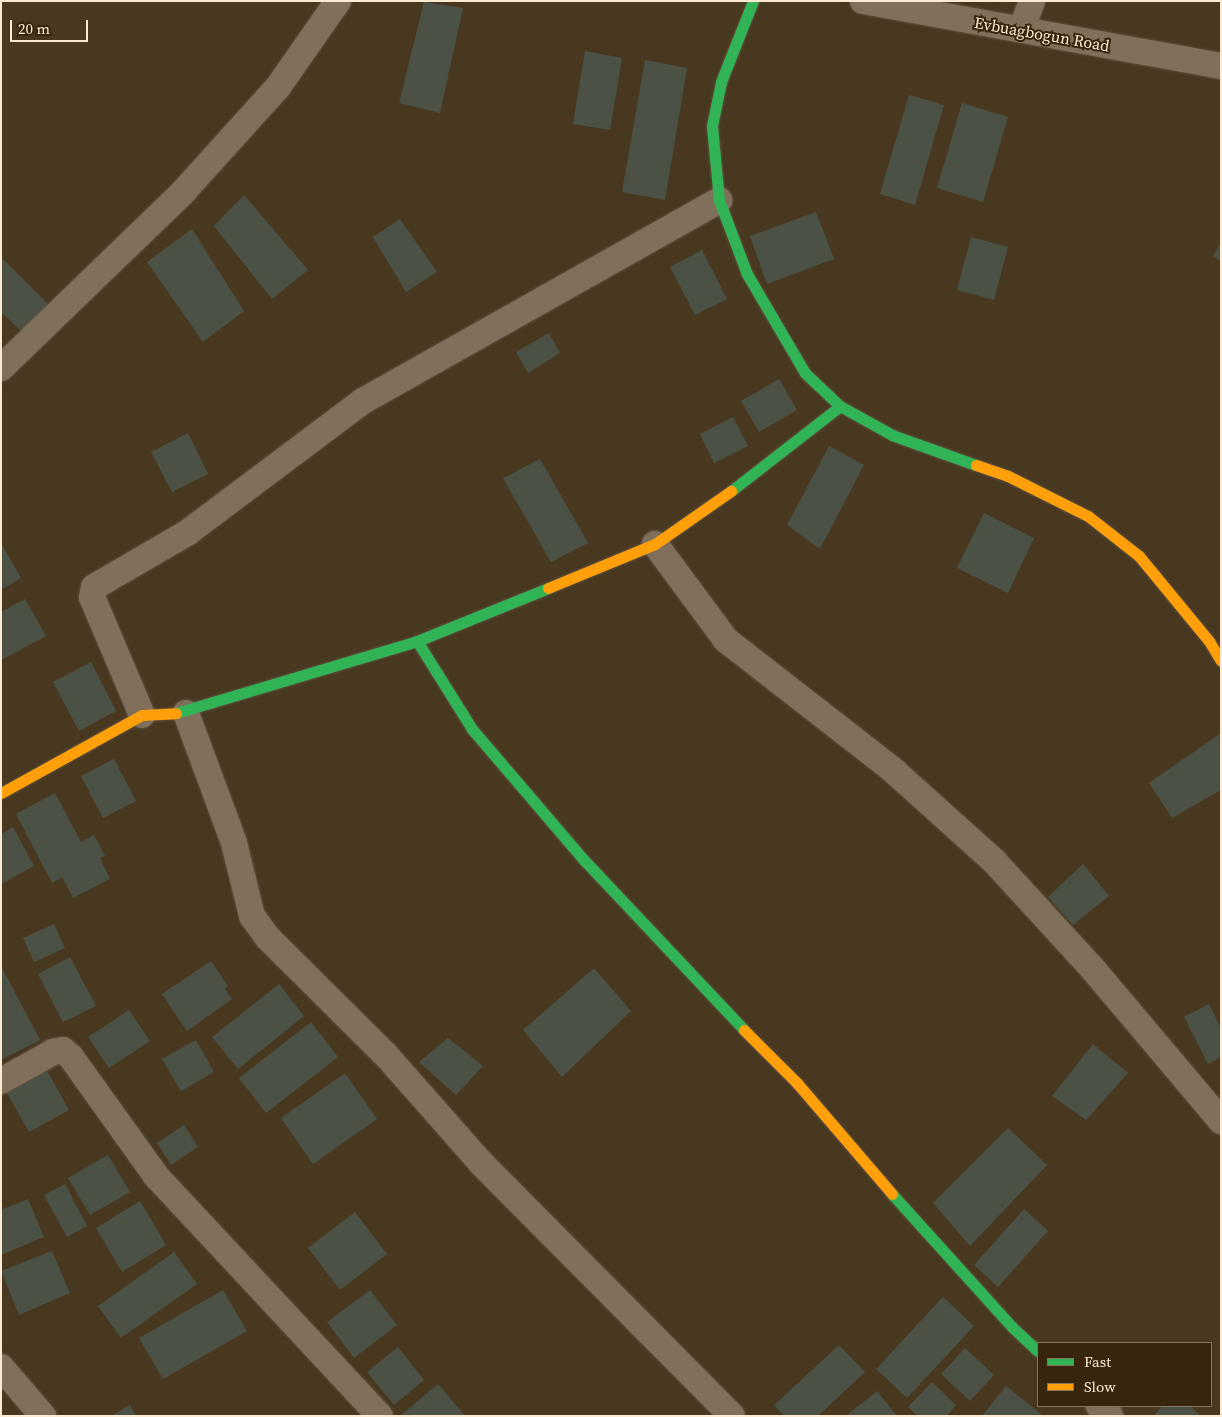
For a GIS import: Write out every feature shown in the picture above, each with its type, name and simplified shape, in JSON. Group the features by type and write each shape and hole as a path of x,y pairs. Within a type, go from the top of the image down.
{"street":[{"path":"1,368 184,191 278,87 338,1"},
{"path":"753,1 721,82 712,126 719,200 747,274 805,373 840,406 892,435 1008,476 1088,516 1139,556 1209,642 1221,660"},
{"name":"Evbuagbogun Road","path":"863,1 1221,66"},
{"path":"1021,30 1032,1"},
{"path":"142,715 92,597 94,587 187,533 363,401 719,200"},
{"path":"1,793 142,715 186,713 417,641 655,544 760,471 840,406"},
{"path":"655,544 726,640 894,770 994,861 1093,969 1221,1121"},
{"path":"417,641 472,729 584,860 709,995 798,1083 894,1197 1012,1327 1037,1350"},
{"path":"186,713 234,843 252,916 268,938 385,1054 481,1163 732,1416"},
{"path":"1,1081 52,1052 63,1050 71,1057 157,1177 380,1416"},
{"path":"1,1367 43,1416"},
{"path":"1100,1407 1110,1416"}],"building":[{"path":"424,2 463,8 440,113 399,103"},
{"path":"585,51 622,58 610,130 573,124"},
{"path":"645,60 687,68 665,200 622,192"},
{"path":"909,95 944,105 915,205 880,194"},
{"path":"962,103 1008,117 983,202 937,188"},
{"path":"244,195 308,270 272,299 214,226"},
{"path":"816,212 834,259 767,284 750,236"},
{"path":"400,219 437,272 406,292 373,237"},
{"path":"192,229 244,311 203,342 147,262"},
{"path":"971,237 1008,247 994,300 957,290"},
{"path":"1221,242 1221,261 1213,256"},
{"path":"702,250 727,299 695,315 670,267"},
{"path":"1,257 51,307 25,335 1,312"},
{"path":"549,333 560,353 528,373 516,352"},
{"path":"779,379 797,410 759,432 741,401"},
{"path":"733,417 748,446 714,463 700,434"},
{"path":"188,433 208,474 172,492 151,452"},
{"path":"829,446 864,465 820,549 787,525"},
{"path":"540,459 588,543 551,562 503,478"},
{"path":"984,513 1034,538 1008,593 957,568"},
{"path":"1,543 21,578 1,590"},
{"path":"25,599 46,636 1,660 1,612"},
{"path":"91,662 116,711 79,731 53,682"},
{"path":"1221,733 1221,790 1172,818 1149,783"},
{"path":"114,759 136,801 103,818 81,776"},
{"path":"55,793 81,842 94,835 105,856 100,858 110,879 73,898 62,877 52,883 16,814"},
{"path":"13,827 34,866 1,884 1,834"},
{"path":"1083,864 1109,896 1073,925 1048,897"},
{"path":"54,924 65,948 34,962 23,938"},
{"path":"70,957 96,1006 63,1022 38,974"},
{"path":"211,961 228,986 225,989 232,999 187,1031 162,994"},
{"path":"1,966 40,1040 1,1060"},
{"path":"594,968 631,1011 562,1077 523,1030"},
{"path":"279,984 304,1016 238,1069 212,1037"},
{"path":"1209,1004 1221,1028 1221,1057 1208,1064 1184,1017"},
{"path":"129,1010 150,1041 109,1068 88,1037"},
{"path":"311,1022 338,1057 266,1113 239,1078"},
{"path":"448,1038 483,1066 456,1095 419,1062"},
{"path":"196,1040 214,1072 181,1091 162,1059"},
{"path":"1093,1044 1128,1073 1086,1120 1052,1096"},
{"path":"46,1069 69,1110 29,1132 6,1091"},
{"path":"345,1073 377,1119 313,1164 281,1118"},
{"path":"184,1125 198,1147 171,1165 157,1143"},
{"path":"1008,1128 1047,1165 970,1246 933,1203"},
{"path":"108,1155 130,1192 90,1215 68,1178"},
{"path":"65,1184 87,1226 67,1237 44,1195"},
{"path":"28,1199 44,1237 1,1255 1,1210"},
{"path":"140,1201 166,1245 122,1272 96,1228"},
{"path":"1024,1209 1048,1231 998,1287 974,1265"},
{"path":"355,1212 387,1254 340,1290 308,1248"},
{"path":"52,1251 70,1293 19,1315 1,1271"},
{"path":"174,1252 197,1284 121,1338 98,1306"},
{"path":"223,1290 247,1331 163,1379 139,1338"},
{"path":"370,1290 397,1325 354,1358 327,1322"},
{"path":"943,1297 974,1326 907,1398 876,1369"},
{"path":"839,1345 865,1372 818,1416 784,1416 774,1405"},
{"path":"398,1347 424,1380 394,1405 367,1372"},
{"path":"965,1348 994,1375 970,1401 941,1374"},
{"path":"932,1382 956,1405 947,1416 917,1416 908,1407"},
{"path":"438,1384 465,1416 400,1416"},
{"path":"1006,1386 1041,1414 1040,1416 982,1416"},
{"path":"877,1391 897,1416 846,1416"},
{"path":"130,1405 136,1416 111,1416"},
{"path":"1161,1407 1191,1407 1201,1416 1154,1416"}],"traffic: fast":[{"path":"753,1 721,82 712,126 719,200 747,274 805,373 840,406 892,435 976,465"},
{"path":"731,491 840,406"},
{"path":"176,713 417,641 548,588"},
{"path":"417,641 472,729 584,860 744,1030"},
{"path":"892,1194 1012,1327 1037,1350"}],"traffic: slow":[{"path":"976,465 1008,476 1088,516 1139,556 1209,641 1221,661"},
{"path":"548,588 655,544 731,491"},
{"path":"1,793 142,715 176,713"},
{"path":"744,1030 797,1083 892,1194"}]}
